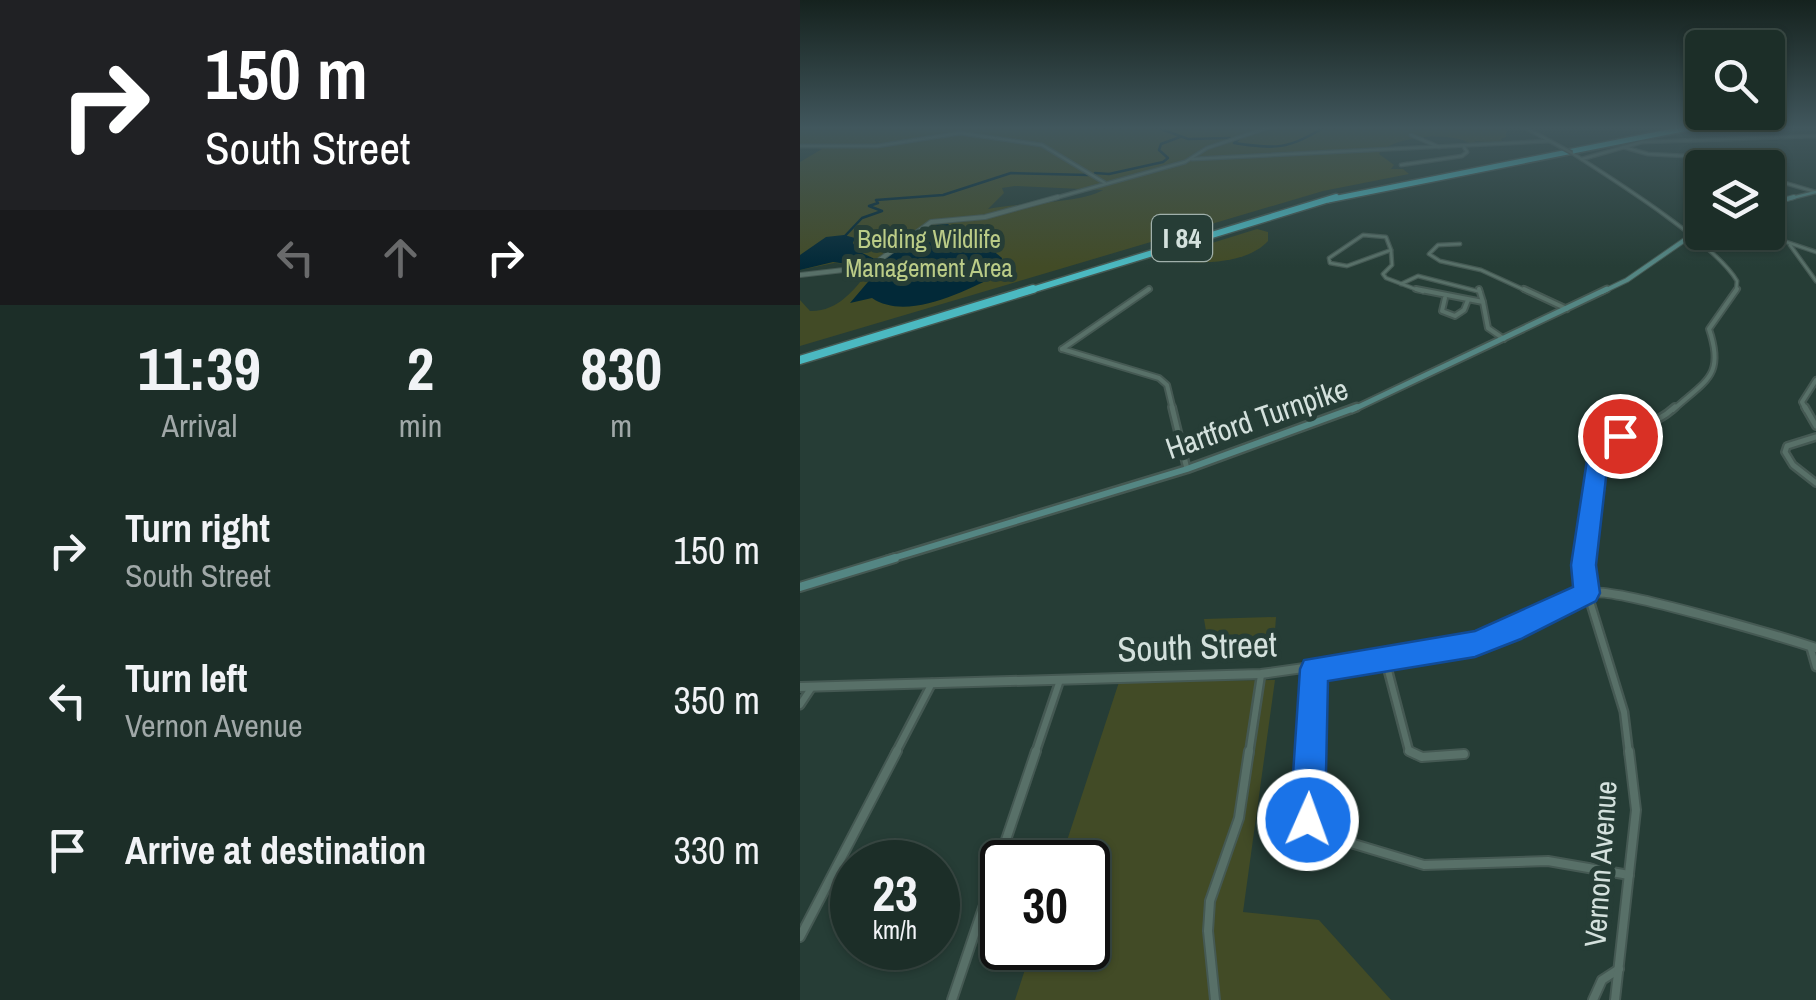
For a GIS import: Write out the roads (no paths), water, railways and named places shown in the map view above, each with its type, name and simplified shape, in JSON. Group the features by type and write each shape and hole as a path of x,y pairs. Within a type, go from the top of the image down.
{"highway":[{"name":"I 84","path":"800,356 1340,192 1434,174"},
{"name":"I 84","path":"800,356 1338,197 1456,174"}],"main road":[{"path":"1785,200 1816,192"},
{"name":"Hartford Turnpike","path":"800,587 1187,469 1327,421 1640,273 1685,241"}],"street":[{"path":"1092,174 1105,184"},
{"path":"800,275 876,265 892,247 931,222 985,216 1141,174"},
{"path":"1605,174 1685,233"},
{"path":"1785,183 1816,192"},
{"path":"1391,250 1380,251 1350,268 1334,265 1330,258 1363,235 1386,237 1391,250 1393,260 1384,276 1445,298 1483,302"},
{"path":"1785,242 1816,252"},
{"path":"1788,243 1816,280"},
{"path":"1460,244 1438,245 1429,254 1440,261 1481,270 1567,309"},
{"name":"Vernon Avenue","path":"1615,1000 1636,810 1632,756 1614,673 1586,593 1586,535 1603,449 1620,436 1662,419 1679,407 1703,386 1718,364 1709,329 1715,315 1735,298 1738,280 1729,267 1707,250"},
{"path":"1401,284 1418,276 1480,290 1488,328 1504,338"},
{"path":"1150,289 1062,349 1159,378 1167,384 1187,469"},
{"path":"1445,298 1442,311 1455,316 1468,300"},
{"path":"1816,380 1802,402 1816,426"},
{"path":"1816,437 1787,446 1785,452 1793,465 1816,483"},
{"path":"1586,593 1617,595 1813,647 1816,667"},
{"name":"South Street","path":"800,687 1261,674 1314,669 1496,638 1586,593"},
{"path":"1385,659 1409,751 1422,757 1464,754"},
{"path":"1314,669 1308,820 1314,832 1424,864 1548,860 1629,875"},
{"path":"1215,1000 1208,931 1210,902 1239,818 1261,674"},
{"path":"952,1000 1060,680"},
{"path":"800,937 932,683"},
{"path":"800,705 812,687"},
{"path":"1593,1000 1602,980 1619,969"}],"water":[{"path":"948,224 956,230 986,230 997,236 999,243 991,249 1002,258 1000,274 954,295 919,305 886,305 872,298 850,303 873,276 898,278 919,267 881,264 898,245 936,241 939,236 926,231 932,225"},
{"path":"826,237 855,238 853,243 858,251 879,261 862,266 833,262 800,270 800,255"}],"waterway":[{"path":"844,237 862,218 882,211 869,206 878,203 876,200 943,195 1009,174"},
{"path":"1037,174 1088,175"},
{"path":"1104,174 1110,174"}],"park label":[{"name":"Belding Wildlife Management Area","path":"929,254"}]}
